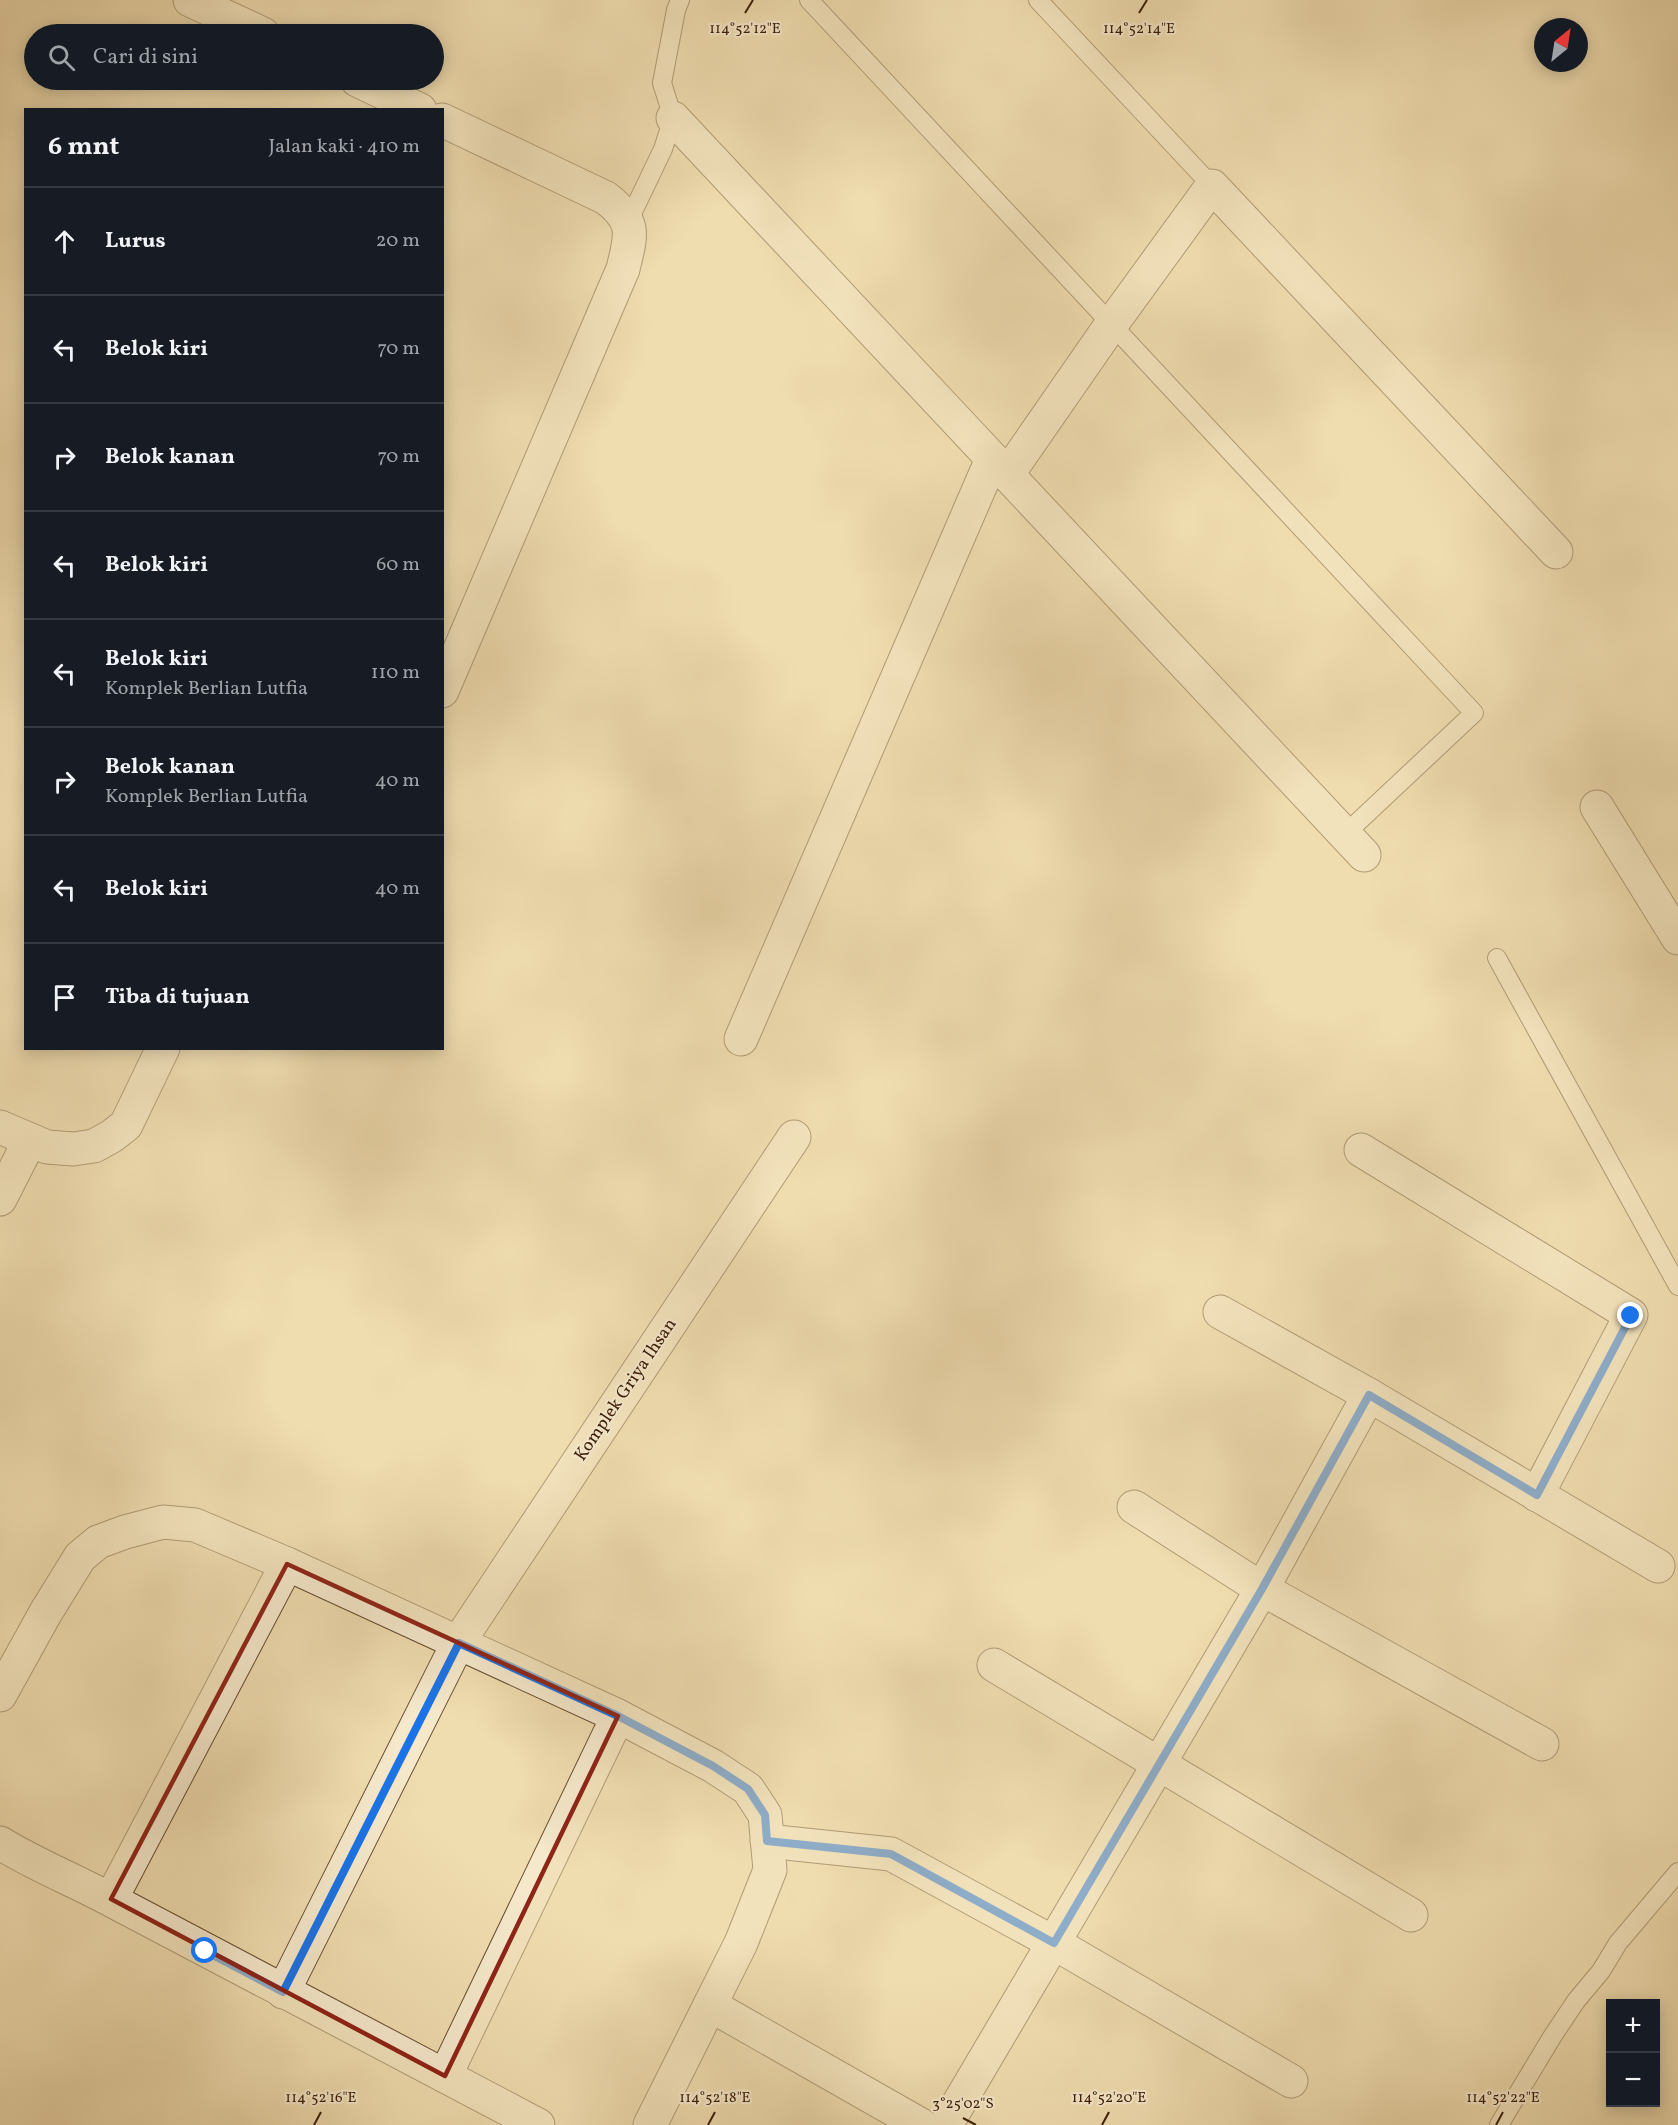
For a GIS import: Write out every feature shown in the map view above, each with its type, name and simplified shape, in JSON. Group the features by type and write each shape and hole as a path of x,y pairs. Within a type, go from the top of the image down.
{"street":[{"path":"190,0 242,24"},
{"path":"378,90 416,108"},
{"path":"673,118 1354,845"},
{"path":"444,121 606,198 622,213 628,222 631,235 623,268 444,686"},
{"path":"741,1039 1000,467 1111,325 1212,186 1556,552"},
{"path":"1598,807 1678,938"},
{"path":"0,1126 47,1147 72,1149 94,1146 126,1125 162,1050"},
{"name":"Komplek Griya Ihsan","path":"283,1992 459,1643 794,1137"},
{"path":"0,1199 30,1140"},
{"path":"1361,1150 1631,1316 1537,1495"},
{"path":"1220,1312 1369,1395 1658,1566"},
{"path":"946,2125 1262,1589 1369,1395"},
{"path":"1134,1507 1262,1589 1542,1744"},
{"path":"0,1695 46,1612 80,1557 98,1542 125,1532 163,1522 195,1526 287,1564 618,1716 713,1766 748,1789 765,1815 770,1870 741,1943 650,2125"},
{"path":"111,1899 287,1564"},
{"path":"994,1665 1411,1915"},
{"path":"445,2076 618,1716"},
{"path":"767,1841 891,1854 1054,1943 1291,2081"},
{"path":"0,1843 23,1857 111,1899 538,2125"},
{"path":"710,2005 921,2125"}],"lane":[{"path":"628,222 663,149 673,118 662,83 680,0"},
{"path":"809,0 1474,713 1354,845"},
{"path":"1038,0 1212,186"},
{"path":"1497,958 1678,1286"},
{"path":"1499,2125 1576,2001 1601,1971 1618,1943 1678,1872"}],"highlighted area":[{"path":"287,1564 618,1716 445,2076 111,1899"}],"route":[{"path":"205,1951 283,1992 459,1643 618,1716 713,1766 748,1789 765,1815 767,1841 891,1854 1054,1943 1262,1589 1369,1395 1537,1495 1631,1316"}]}
